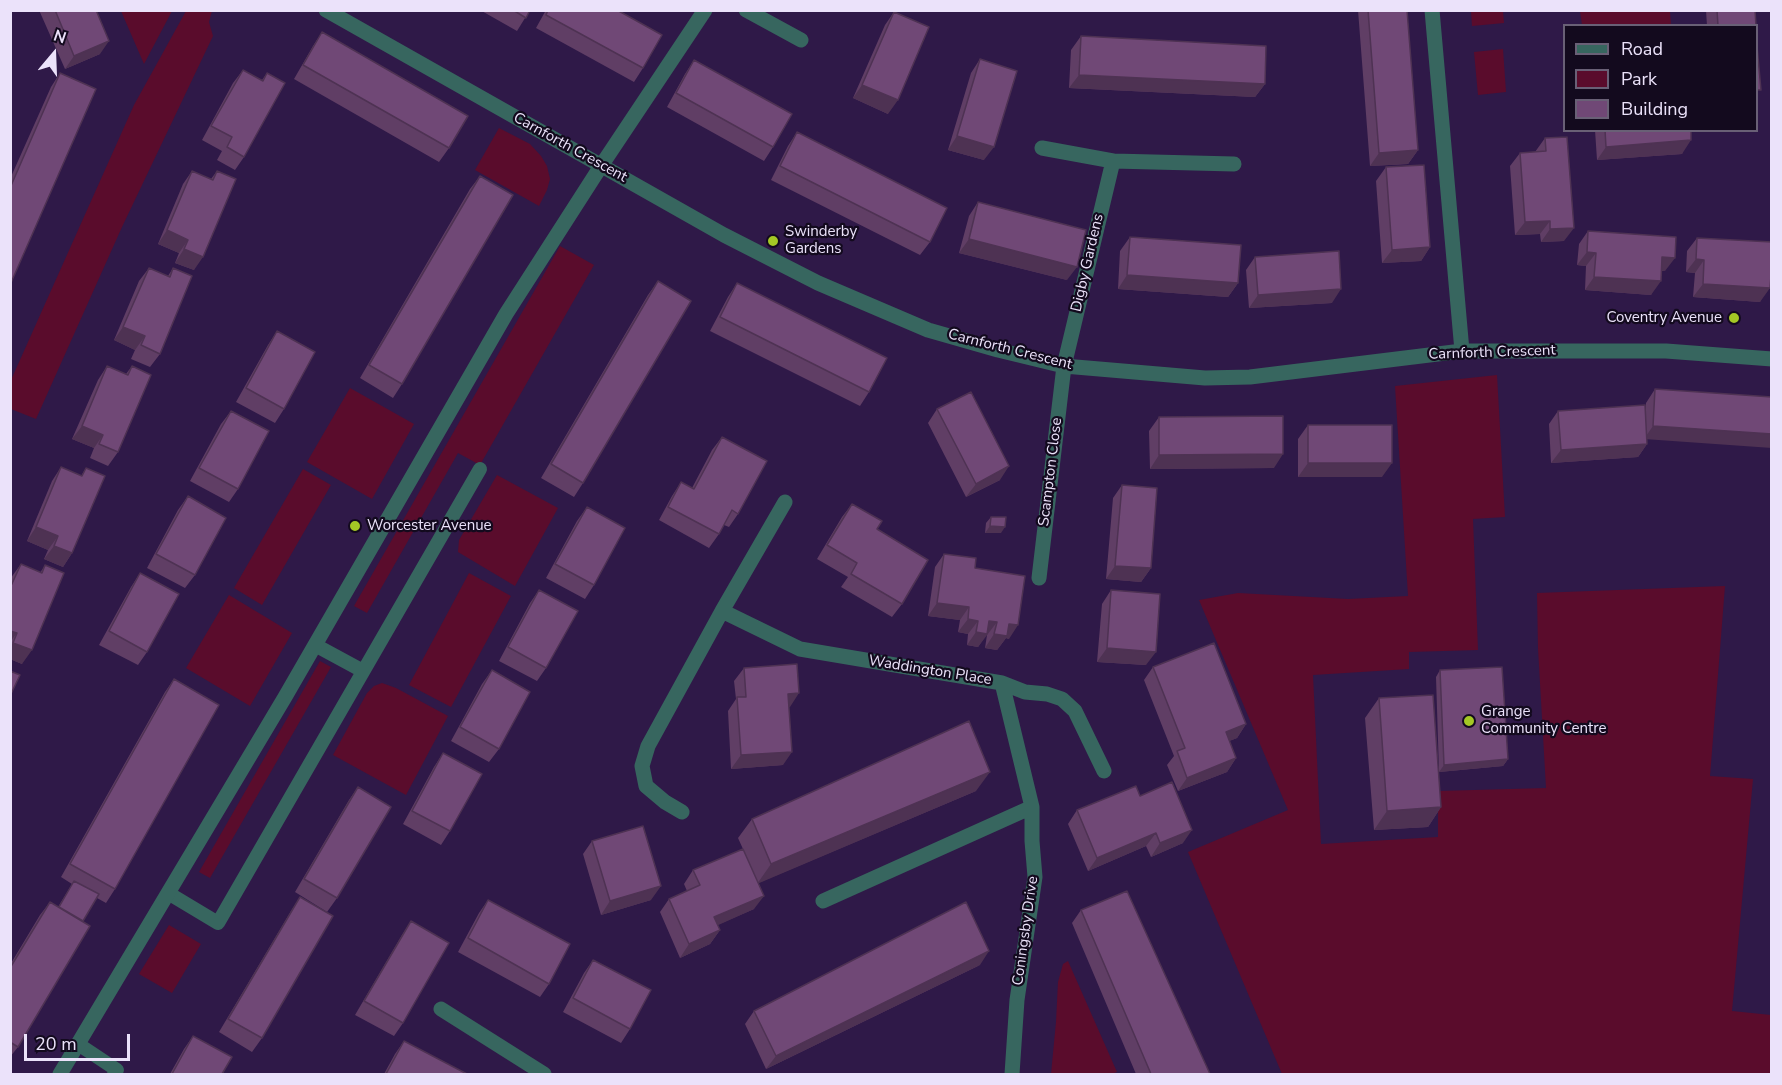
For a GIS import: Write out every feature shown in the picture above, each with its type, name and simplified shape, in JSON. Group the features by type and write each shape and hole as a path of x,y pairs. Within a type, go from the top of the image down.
{"street":[{"name":"Carnforth Crescent","path":"326,10 724,235 818,283 928,330 1064,366 1205,378 1250,377 1462,351 1666,351 1772,358"},
{"path":"60,1074 315,645 506,314 705,10"},
{"path":"746,10 801,40"},
{"path":"1432,10 1462,351"},
{"path":"1042,148 1113,161 1234,164"},
{"name":"Digby Gardens","path":"1064,366 1113,161"},
{"name":"Scampton Close","path":"1039,578 1064,366"},
{"path":"682,813 646,786 642,766 648,746 785,502"},
{"name":"Waddington Place","path":"722,611 800,650 1002,683 1025,692 1047,694 1062,699 1075,711 1104,771"},
{"name":"Coningsby Drive","path":"1002,683 1032,807 1035,877 1019,982 1012,1074"},
{"path":"823,901 1032,807"},
{"path":"441,1009 544,1074"}],"lane":[{"path":"168,893 218,923 480,469"},
{"path":"315,645 363,671"},
{"path":"78,1044 117,1070 114,1074"}],"green space":[{"path":"121,11 172,11 144,64"},
{"path":"186,11 212,11 209,22 213,36 122,227 36,419 11,409 11,380 134,105"},
{"path":"1471,11 1503,11 1504,23 1472,26"},
{"path":"1580,11 1670,11 1671,24 1582,24"},
{"path":"1503,49 1506,92 1478,95 1474,52"},
{"path":"499,128 530,144 547,166 550,179 539,206 475,170"},
{"path":"560,246 594,265 480,465 458,453 367,613 354,606"},
{"path":"1497,375 1505,517 1473,519 1478,650 1409,652 1409,669 1313,675 1321,844 1438,837 1438,791 1546,788 1537,593 1725,586 1710,776 1753,779 1732,1011 1771,1015 1771,1074 1282,1074 1188,852 1288,810 1199,600 1238,593 1348,599 1408,596 1395,386"},
{"path":"350,388 414,424 372,499 307,462"},
{"path":"303,469 331,485 262,605 234,588"},
{"path":"497,475 558,508 515,586 458,552 459,540"},
{"path":"469,573 511,596 451,707 409,685"},
{"path":"229,595 292,633 250,706 186,668"},
{"path":"320,661 331,667 210,878 199,872"},
{"path":"382,683 448,716 406,795 333,755 367,693 374,686"},
{"path":"169,925 201,944 172,993 139,974"},
{"path":"1068,961 1117,1072 1111,1074 1051,1074 1058,982 1063,964"}],"building":[{"path":"55,10 96,10 109,41 74,56"},
{"path":"513,10 530,10 526,18"},
{"path":"548,10 617,10 662,35 643,68 546,15"},
{"path":"1368,10 1407,10 1418,150 1379,153"},
{"path":"1717,10 1755,10 1756,24 1718,24"},
{"path":"894,12 929,27 898,100 862,85"},
{"path":"322,32 468,116 449,148 303,65"},
{"path":"1081,36 1266,46 1265,84 1079,75"},
{"path":"1758,57 1761,90 1758,90"},
{"path":"980,59 1017,71 994,147 957,136"},
{"path":"694,60 792,114 773,147 676,93"},
{"path":"243,70 263,81 267,73 285,83 244,157 227,147 232,137 211,126"},
{"path":"60,73 96,89 10,285 10,188"},
{"path":"797,132 947,208 930,242 780,166"},
{"path":"1605,132 1691,132 1691,140 1606,147"},
{"path":"1567,137 1574,228 1550,229 1550,221 1525,222 1520,153 1546,151 1545,138"},
{"path":"1424,165 1430,247 1392,250 1386,167"},
{"path":"192,171 213,180 217,171 236,179 203,257 184,249 188,240 167,230"},
{"path":"480,176 513,195 402,384 369,365"},
{"path":"978,202 1086,230 1077,267 969,239"},
{"path":"1588,231 1676,237 1675,258 1662,257 1661,281 1594,277 1596,253 1587,252"},
{"path":"1130,237 1241,245 1238,283 1127,275"},
{"path":"1697,238 1772,242 1770,288 1703,284 1704,260 1696,259"},
{"path":"1339,251 1341,289 1258,295 1255,257"},
{"path":"149,268 170,277 173,268 192,276 160,354 141,345 145,336 123,327"},
{"path":"658,281 691,301 583,483 551,464"},
{"path":"737,283 887,358 869,392 720,317"},
{"path":"277,331 315,352 284,409 246,388"},
{"path":"107,366 128,375 132,366 151,375 118,452 99,444 103,435 82,426"},
{"path":"1655,389 1772,397 1772,434 1653,426"},
{"path":"971,392 1009,466 976,484 937,409"},
{"path":"1645,405 1647,444 1561,450 1558,411"},
{"path":"231,411 269,431 238,489 199,468"},
{"path":"1283,416 1283,454 1159,455 1159,417"},
{"path":"1308,425 1392,425 1392,463 1308,463"},
{"path":"722,437 767,461 738,514 732,510 719,534 668,507 681,482 694,489"},
{"path":"61,467 82,476 86,468 105,476 72,553 54,546 58,536 36,527"},
{"path":"1122,485 1157,488 1151,568 1115,566"},
{"path":"188,496 226,518 195,575 156,554"},
{"path":"852,504 882,521 877,529 928,560 902,604 851,574 857,563 827,545"},
{"path":"587,507 625,528 594,585 555,564"},
{"path":"991,517 1006,517 1005,527 990,526"},
{"path":"944,554 976,558 975,568 1025,576 1018,625 1009,624 1007,636 994,634 997,622 989,621 987,634 976,632 978,621 968,619 969,607 937,603"},
{"path":"21,564 42,573 45,565 64,573 32,650 13,643 17,633 10,631 10,588"},
{"path":"140,573 179,594 147,652 109,631"},
{"path":"539,590 578,611 546,668 508,647"},
{"path":"1111,590 1160,594 1156,652 1107,648"},
{"path":"1214,643 1246,724 1226,732 1236,758 1187,778 1177,751 1185,748 1153,667"},
{"path":"797,664 799,693 788,694 792,752 741,755 737,697 746,697 744,668"},
{"name":"Grange Community Centre","path":"1502,667 1508,759 1444,765 1440,670"},
{"path":"492,670 530,692 499,749 460,727"},
{"path":"10,671 20,675 10,696"},
{"path":"174,679 219,705 115,889 70,864"},
{"path":"1433,695 1441,807 1387,811 1379,698"},
{"path":"969,721 990,772 771,864 752,819"},
{"path":"443,753 482,774 450,831 412,811"},
{"path":"1172,782 1192,830 1160,843 1156,833 1097,858 1077,810 1136,786 1140,796"},
{"path":"358,787 391,807 337,898 304,879"},
{"path":"643,826 661,886 610,901 592,841"},
{"path":"743,849 764,896 714,917 720,930 689,944 669,899 700,885 693,870"},
{"path":"74,881 99,894 83,921 59,907"},
{"path":"1127,891 1210,1074 1151,1074 1081,910"},
{"path":"300,897 333,916 262,1038 228,1019"},
{"path":"488,900 570,944 549,984 468,938"},
{"path":"50,902 90,926 18,1047 10,1042 10,968"},
{"path":"966,902 989,951 776,1056 754,1011"},
{"path":"411,921 449,943 403,1023 364,1001"},
{"path":"593,960 651,990 630,1029 573,998"},
{"path":"193,1036 232,1057 222,1074 172,1074"},
{"path":"404,1041 467,1074 386,1074"}],"place":[{"name":"Swinderby Gardens","path":"773,241"},
{"name":"Coventry Avenue","path":"1734,318"},
{"name":"Worcester Avenue","path":"355,526"},
{"name":"Grange Community Centre","path":"1469,721"}]}
